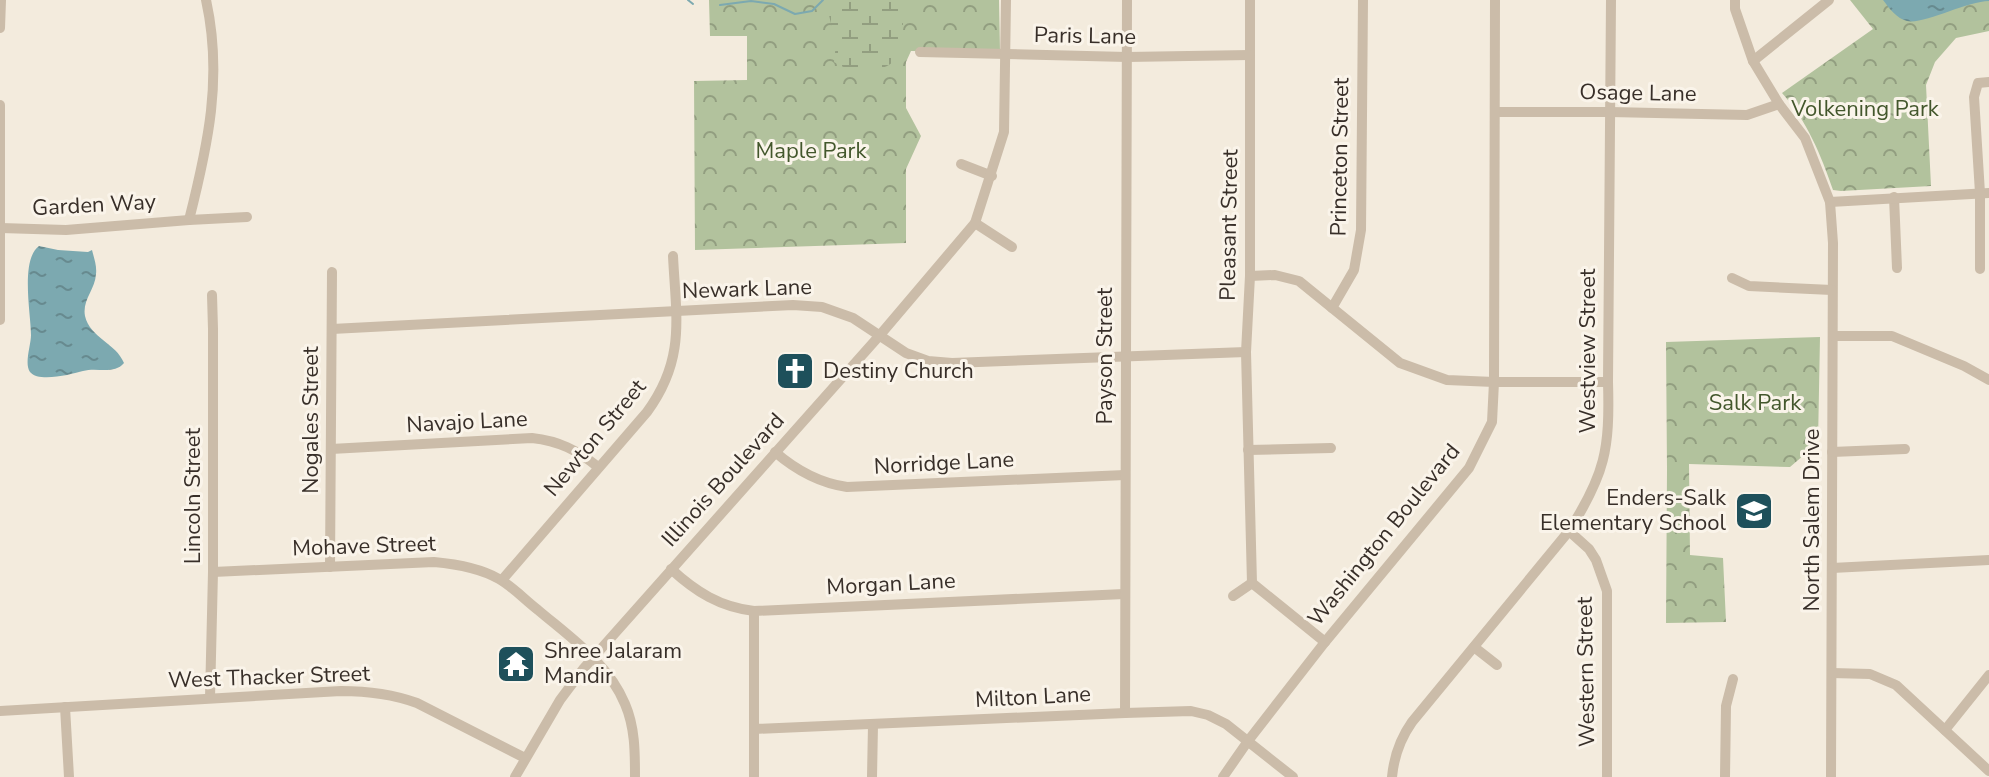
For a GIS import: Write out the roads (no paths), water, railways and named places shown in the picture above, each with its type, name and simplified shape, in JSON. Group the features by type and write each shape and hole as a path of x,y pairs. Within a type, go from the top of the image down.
{"street":[{"path":"0,28 1,0"},
{"path":"189,220 206,153 213,98 214,56 206,0"},
{"name":"Illinois Boulevard","path":"515,777 560,700 594,658 975,223 1004,132 1006,0"},
{"name":"Payson Street","path":"1125,713 1127,0"},
{"name":"Pleasant Street","path":"1250,0 1250,276 1246,352 1252,583"},
{"name":"Princeton Street","path":"1332,308 1354,270 1361,230 1363,0"},
{"name":"Washington Boulevard","path":"1223,777 1325,642 1469,468 1492,422 1495,0"},
{"name":"Westview Street","path":"1392,777 1395,756 1405,731 1569,531 1599,478 1607,449 1609,420 1611,0"},
{"name":"North Salem Drive","path":"1735,0 1735,9 1753,61 1779,104 1805,138 1830,202 1833,243 1831,777"},
{"path":"1753,61 1829,0"},
{"name":"Paris Lane","path":"920,52 1127,57 1250,55"},
{"path":"1980,269 1985,193 1974,97 1983,82"},
{"name":"Osage Lane","path":"1496,112 1747,115 1779,104"},
{"path":"0,105 0,320"},
{"path":"961,164 992,176"},
{"path":"1830,202 1985,193"},
{"path":"1894,197 1897,268"},
{"name":"Garden Way","path":"1,228 66,230 247,217"},
{"path":"975,223 1012,247"},
{"name":"Newton Street","path":"502,580 661,393 676,348 673,256"},
{"name":"Nogales Street","path":"330,567 332,272"},
{"path":"1250,276 1275,275 1299,281 1400,363 1447,380 1608,382"},
{"path":"1732,278 1749,286 1832,290"},
{"name":"Lincoln Street","path":"210,698 212,295"},
{"name":"Newark Lane","path":"332,329 779,305 822,307 853,318 906,353 928,361 952,363 1246,352"},
{"path":"1833,336 1892,336 1964,366 1989,380"},
{"name":"Navajo Lane","path":"331,449 532,438 567,446 598,467"},
{"path":"1248,450 1331,448"},
{"path":"1832,452 1905,449"},
{"name":"Norridge Lane","path":"775,452 792,467 811,477 847,487 1125,475"},
{"name":"Western Street","path":"1569,531 1596,560 1607,591 1607,777"},
{"path":"1832,568 1989,560"},
{"name":"Mohave Street","path":"213,572 443,563 482,571 502,580 594,658 619,690 629,713 634,737 635,777"},
{"name":"Morgan Lane","path":"671,569 710,599 754,611 1124,594"},
{"path":"1233,596 1252,583 1325,642"},
{"path":"754,611 754,777"},
{"path":"1474,647 1497,665"},
{"path":"1832,673 1870,674 1896,685 1989,771"},
{"path":"1945,730 1989,675"},
{"path":"1725,777 1726,706 1733,679"},
{"name":"West Thacker Street","path":"0,711 341,691 385,694 417,703 525,758"},
{"path":"65,707 69,777"},
{"name":"Milton Lane","path":"754,729 1197,712 1226,724 1293,777"},
{"path":"872,777 873,725"}],"water":[{"path":"1883,0 1989,1 1907,21 1894,13"},
{"path":"39,246 58,250 92,250 96,274 85,305 85,316 92,330 120,356 124,363 120,367 48,377 30,372 28,275 33,253"}],"waterway":[{"path":"688,0 693,4"},
{"path":"720,5 751,1 774,4 795,14 812,11 823,0"}],"place":[{"name":"Destiny Church","path":"795,371"},
{"name":"Enders-Salk Elementary School","path":"1754,511"},
{"name":"Shree Jalaram Mandir","path":"516,664"}],"park label":[{"name":"Volkening Park","path":"1865,109"},
{"name":"Maple Park","path":"811,151"},
{"name":"Salk Park","path":"1755,403"}]}
